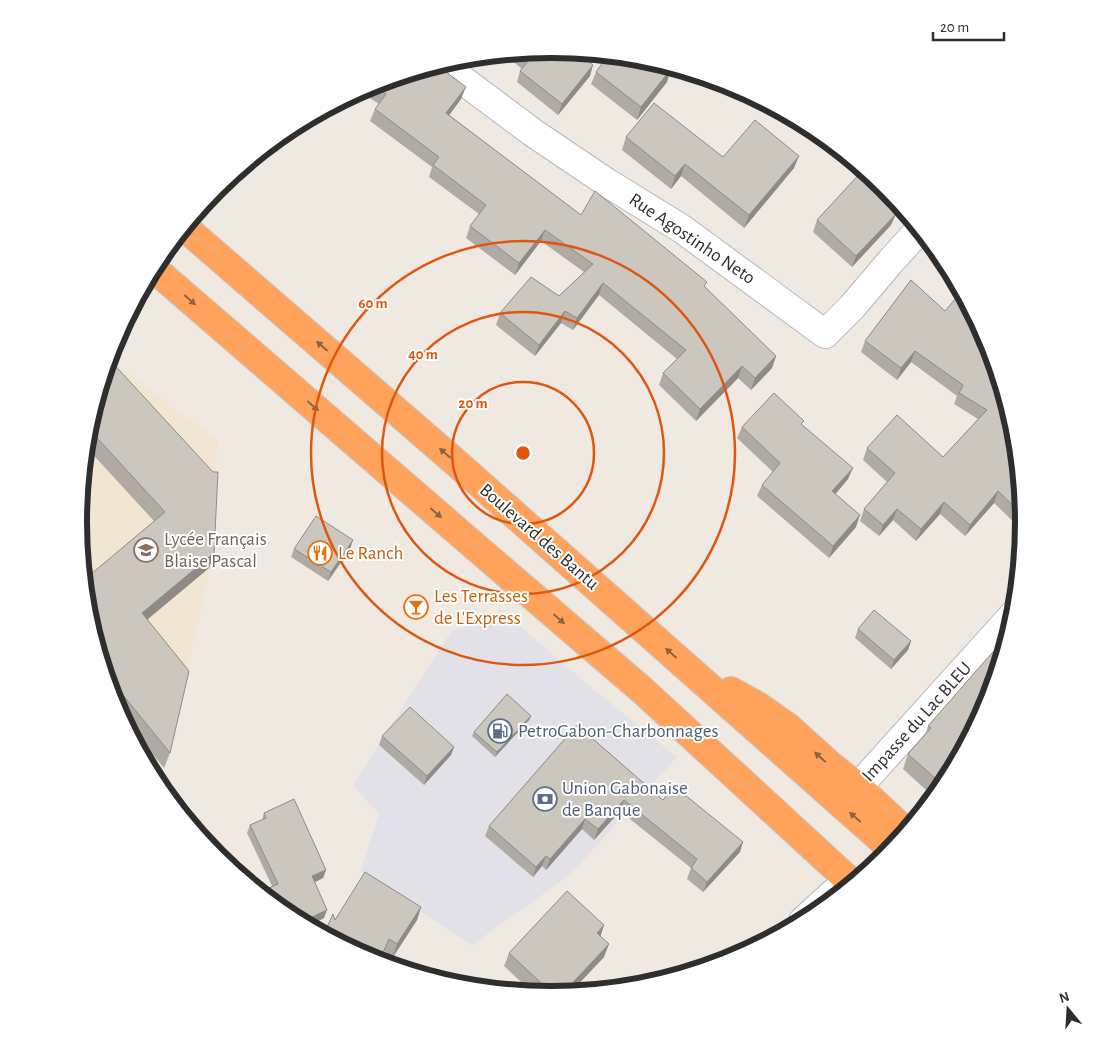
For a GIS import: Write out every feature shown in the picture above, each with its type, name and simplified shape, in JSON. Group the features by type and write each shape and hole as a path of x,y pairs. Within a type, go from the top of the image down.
{"highway":[{"name":"Boulevard des Bantu","path":"189,232 454,461 886,844"},
{"path":"159,273 642,690 848,879"},
{"path":"708,686 730,690 758,706 788,728 858,787 901,828"}],"street":[{"name":"Rue Agostinho Neto","path":"449,69 532,132 606,182 682,229 825,334 852,307 916,234"},
{"name":"Impasse du Lac BLEU","path":"858,787 1004,625"}],"shaded area":[{"name":"Lycée Français Blaise Pascal","path":"115,364 218,441 208,579 163,776 149,754 122,700 103,642 91,583 87,522 91,461 103,402"},
{"path":"507,615 587,684 677,757 570,875 472,945 367,877 361,871 379,814 353,785 452,630 489,622","holes":["573,735 546,869 542,866 532,877"]}],"building":[{"path":"526,58 582,58 593,65 562,104 520,71 529,60"},
{"path":"604,60 668,72 641,107 596,72"},
{"path":"444,70 466,87 446,113 581,215 595,191 707,282 704,286 776,356 755,378 742,366 700,409 663,373 686,350 603,283 577,318 565,311 539,345 500,313 531,277 559,296 593,264 545,230 519,263 470,226 486,205 433,165 439,157 375,109 386,94 381,90"},
{"path":"654,103 723,157 755,120 799,156 749,215 685,164 675,176 626,137"},
{"path":"859,174 880,195 878,197 896,214 856,256 817,220"},
{"path":"911,280 945,311 957,296 981,344 1000,402 1012,461 1016,508 998,491 970,525 944,502 921,529 897,509 883,525 864,509 895,473 867,448 897,415 943,457 987,410 959,393 963,385 915,351 901,368 865,341"},
{"name":"Lycée Français Blaise Pascal","path":"115,365 213,472 218,472 214,553 142,613 189,671 170,753 118,689 103,642 90,575 165,512 95,436"},
{"path":"774,393 804,421 801,424 853,468 832,491 860,515 833,546 762,485 780,463 742,427"},
{"name":"Le Ranch","path":"316,516 353,540 331,572 294,549"},
{"path":"874,610 911,641 894,660 858,629"},
{"path":"999,645 981,700 954,754 938,780 908,754 931,728 928,726"},
{"path":"507,694 531,716 497,752 474,732"},
{"path":"410,707 454,747 427,776 382,736"},
{"path":"577,725 663,800 674,786 743,842 707,882 691,868 697,859 624,800 598,829 585,819 550,859 546,856 536,867 489,826"},
{"path":"294,799 326,870 312,876 327,910 309,918 267,890 278,884 250,825 266,818 264,813"},
{"path":"365,872 421,907 397,944 389,939 382,954 346,939 327,928 333,914 335,920"},
{"path":"567,891 604,925 597,933 609,944 570,986 544,986 509,953"}],"place":[{"name":"Lycée Français Blaise Pascal","path":"146,550"},
{"name":"Le Ranch","path":"320,553"},
{"name":"Les Terrasses de L'Express","path":"416,607"},
{"name":"PetroGabon-Charbonnages","path":"500,731"},
{"name":"Union Gabonaise de Banque","path":"545,799"}]}
